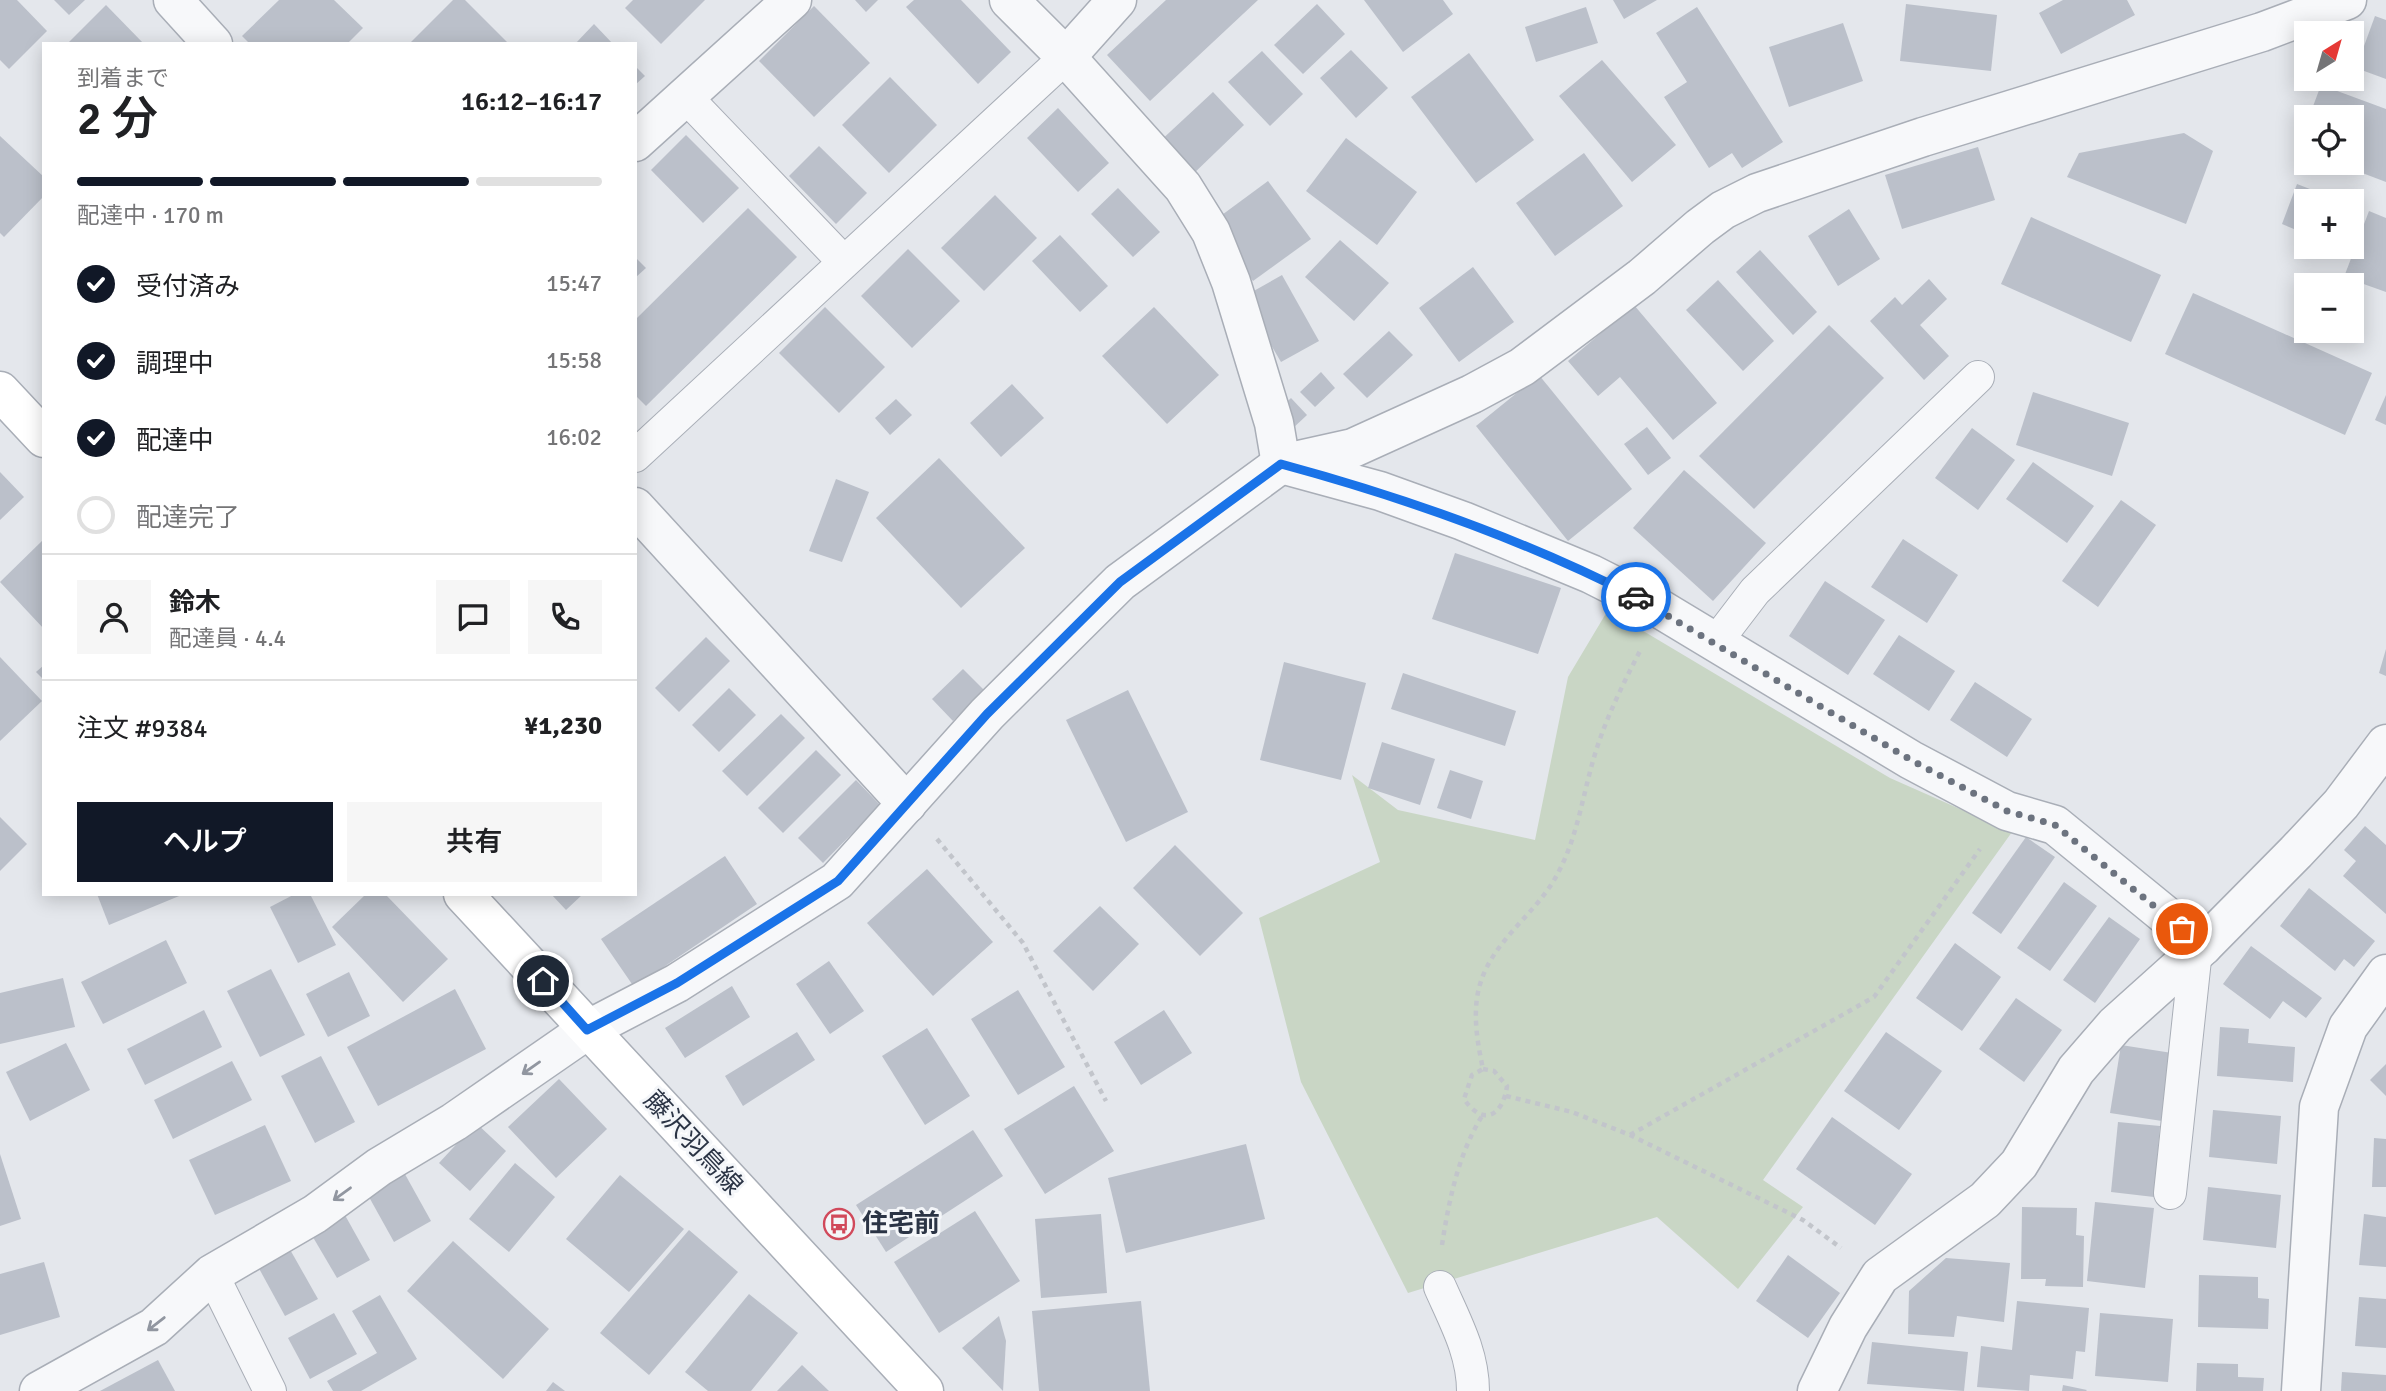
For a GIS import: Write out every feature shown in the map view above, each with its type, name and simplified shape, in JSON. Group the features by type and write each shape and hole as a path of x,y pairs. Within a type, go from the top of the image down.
{"street":[{"path":"173,0 211,42"},
{"path":"637,140 792,0"},
{"path":"1009,0 1066,57 1182,187 1211,232 1231,282 1275,423 1281,464"},
{"path":"1066,57 1117,0"},
{"path":"39,1391 153,1327 212,1273 315,1214 379,1167 454,1122 587,1030 677,983 838,881 987,714 1120,582 1281,464 1353,449 1472,394 1522,367 1642,277 1708,221 1757,193 1923,137 2209,50 2347,0"},
{"path":"0,391 42,436"},
{"path":"1281,464 1380,491 1463,521 1591,573 1662,610 1911,760 2007,811 2055,825 2199,948"},
{"path":"637,509 907,804"},
{"path":"1817,1391 1847,1327 1880,1276 1985,1200 2019,1164 2076,1070 2115,1025 2199,948 2342,804 2386,744"},
{"name":"藤沢羽鳥線","path":"465,896 924,1391"},
{"path":"2301,1391 2319,1107 2348,1027 2386,974"}],"lane":[{"path":"637,454 1066,57"},
{"path":"685,96 843,261"},
{"path":"1716,642 1755,591 1978,377"},
{"path":"2170,1193 2199,948"},
{"path":"212,1273 270,1391"},
{"path":"1440,1287 1464,1340 1473,1375 1473,1391"}],"path":[{"path":"1483,1069 1476,1035 1476,1001 1486,969 1559,872 1573,836 1596,751 1618,695 1662,610"},
{"path":"907,804 1023,943 1106,1101"},
{"path":"1630,1135 1874,997 2007,811"},
{"path":"1483,1069 1503,1078 1507,1086 1501,1108 1492,1115 1482,1116 1472,1111 1464,1099 1472,1075 1483,1069"},
{"path":"1506,1096 1572,1112 1630,1135 1803,1220 1880,1276"},
{"path":"1440,1287 1439,1264 1452,1195 1471,1134 1482,1116"}],"green space":[{"path":"1608,610 1890,778 2012,832 1763,1180 1803,1207 1738,1289 1657,1217 1408,1293 1301,1082 1259,918 1380,862 1352,775 1398,810 1535,840 1568,677"}],"building":[{"path":"0,0 17,0 47,31 9,69 0,60"},
{"path":"54,0 85,0 69,15"},
{"path":"279,0 334,0 363,28 349,42 248,42 242,36"},
{"path":"453,0 465,0 507,42 411,42"},
{"path":"633,0 705,0 661,44 625,8"},
{"path":"855,0 878,0 866,12"},
{"path":"914,0 961,0 1011,52 978,84 906,7"},
{"path":"1166,0 1258,0 1150,101 1107,55"},
{"path":"1364,0 1443,0 1453,14 1403,52"},
{"path":"1613,0 1657,0 1624,19"},
{"path":"2063,0 2127,0 2135,15 2061,54 2039,13"},
{"path":"1317,4 1345,34 1303,74 1274,45"},
{"path":"1906,4 1997,15 1991,71 1900,61"},
{"path":"106,5 142,42 69,42"},
{"path":"814,6 870,63 814,117 759,61"},
{"path":"1586,7 1598,43 1536,62 1525,27"},
{"path":"1697,7 1783,142 1742,168 1732,153 1709,168 1664,97 1687,82 1656,33"},
{"path":"2375,16 2386,20 2386,79 2364,71 2364,46"},
{"path":"1843,23 1863,81 1789,107 1769,47"},
{"path":"594,24 611,42 577,42"},
{"path":"1351,50 1388,88 1356,118 1320,78"},
{"path":"1262,51 1303,94 1270,126 1228,82"},
{"path":"1469,53 1534,140 1476,183 1411,97"},
{"path":"1602,60 1676,145 1632,182 1559,96"},
{"path":"637,68 645,76 637,83"},
{"path":"890,77 937,125 889,173 842,125"},
{"path":"2319,91 2337,91 2386,109 2386,182 2364,174 2364,105 2314,105"},
{"path":"1213,92 1244,125 1189,178 1157,144"},
{"path":"1058,108 1109,163 1078,192 1027,138"},
{"path":"2184,133 2213,151 2186,224 2067,177 2079,153"},
{"path":"686,135 739,188 703,223 651,170"},
{"path":"0,136 42,175 42,198 4,237 0,233"},
{"path":"1346,138 1417,192 1377,245 1306,191"},
{"path":"819,146 867,193 836,224 789,176"},
{"path":"1978,147 1995,200 1902,229 1885,175"},
{"path":"1584,153 1623,206 1555,256 1516,203"},
{"path":"1268,181 1311,239 1253,281 1211,223"},
{"path":"2297,184 2310,189 2295,189"},
{"path":"1118,188 1160,232 1133,257 1091,214"},
{"path":"2294,192 2294,229 2282,224"},
{"path":"995,195 1037,238 984,291 941,248"},
{"path":"748,208 797,257 646,406 637,397 637,318"},
{"path":"1849,209 1880,259 1838,286 1808,236"},
{"path":"2369,211 2386,218 2386,292 2364,284 2364,273 2346,273 2351,259 2364,259 2364,224"},
{"path":"2031,217 2161,275 2131,342 2001,284"},
{"path":"1060,235 1108,286 1080,312 1032,261"},
{"path":"1340,240 1389,283 1354,321 1305,277"},
{"path":"908,249 960,301 912,348 861,296"},
{"path":"1760,250 1817,312 1793,335 1736,272"},
{"path":"637,259 646,268 637,276"},
{"path":"1473,267 1514,322 1459,362 1419,308"},
{"path":"1282,275 1319,341 1281,362 1243,297"},
{"path":"1929,279 1947,299 1920,325 1949,356 1924,380 1870,321 1895,297 1902,305"},
{"path":"1718,280 1774,341 1743,371 1686,310"},
{"path":"2193,293 2294,338 2294,343 2305,343 2372,373 2345,435 2165,354"},
{"path":"1634,305 1717,403 1673,440 1620,377 1598,396 1568,361"},
{"path":"825,307 885,367 839,413 779,353"},
{"path":"1154,307 1219,375 1167,424 1102,356"},
{"path":"1829,325 1884,378 1754,509 1699,456"},
{"path":"1389,331 1413,355 1367,398 1343,374"},
{"path":"1321,372 1335,388 1315,407 1300,392"},
{"path":"1539,375 1632,489 1568,541 1476,426"},
{"path":"1012,384 1044,418 1001,457 970,423"},
{"path":"2033,392 2129,423 2112,476 2016,445"},
{"path":"2386,395 2386,425 2375,420"},
{"path":"1291,398 1307,415 1291,430 1275,413"},
{"path":"896,399 912,415 890,435 875,418"},
{"path":"1647,427 1671,458 1648,475 1624,444"},
{"path":"1972,428 2015,460 1978,510 1935,478"},
{"path":"939,458 1025,548 961,608 876,518"},
{"path":"2033,462 2094,506 2067,543 2006,499"},
{"path":"1684,470 1766,543 1713,601 1633,528"},
{"path":"0,472 24,497 0,520"},
{"path":"836,479 869,492 842,562 809,551"},
{"path":"2121,500 2156,525 2098,607 2062,581"},
{"path":"1903,539 1958,575 1927,623 1871,587"},
{"path":"42,541 42,627 0,582"},
{"path":"1455,553 1561,588 1538,654 1432,619"},
{"path":"1825,581 1885,620 1848,675 1789,636"},
{"path":"1899,635 1955,671 1929,711 1873,674"},
{"path":"706,637 730,661 679,712 655,688"},
{"path":"2386,649 2386,676 2379,673"},
{"path":"0,657 42,701 0,741"},
{"path":"1284,662 1366,683 1341,780 1260,760"},
{"path":"42,667 42,678 36,672"},
{"path":"963,669 984,690 953,721 932,699"},
{"path":"1403,673 1516,711 1505,746 1391,709"},
{"path":"1975,682 2032,719 2007,757 1950,720"},
{"path":"729,688 756,715 719,752 692,725"},
{"path":"1128,690 1188,812 1126,842 1066,720"},
{"path":"781,714 805,738 747,796 722,771"},
{"path":"1382,742 1435,759 1420,805 1368,788"},
{"path":"816,750 841,775 783,833 758,808"},
{"path":"1450,770 1483,781 1471,819 1437,808"},
{"path":"856,780 880,805 823,863 798,838"},
{"path":"0,817 27,844 0,871"},
{"path":"2365,826 2386,845 2386,914 2343,876 2356,861 2344,850"},
{"path":"2026,837 2055,857 2001,934 1972,913"},
{"path":"1175,845 1243,913 1200,956 1133,888"},
{"path":"725,856 757,904 634,987 601,939"},
{"path":"927,869 993,942 933,996 867,923"},
{"path":"2064,882 2097,906 2050,971 2017,948"},
{"path":"2309,888 2375,941 2354,967 2344,959 2335,971 2280,926"},
{"path":"98,896 179,896 109,925"},
{"path":"291,896 311,896 336,945 298,963 270,907"},
{"path":"364,896 387,896 448,959 403,1002 332,927"},
{"path":"553,896 581,896 566,910"},
{"path":"1100,906 1139,944 1093,991 1053,951"},
{"path":"2109,917 2140,939 2095,1003 2063,980"},
{"path":"166,940 187,983 103,1024 81,982"},
{"path":"1955,943 2001,977 1962,1031 1916,998"},
{"path":"2251,946 2322,998 2306,1018 2283,1001 2270,1019 2223,984"},
{"path":"829,961 864,1011 830,1034 796,984"},
{"path":"271,969 305,1035 260,1057 227,991"},
{"path":"349,972 370,1016 328,1037 306,994"},
{"path":"63,978 75,1027 0,1044 0,993"},
{"path":"732,986 750,1017 685,1058 665,1028"},
{"path":"455,989 486,1049 378,1106 347,1047"},
{"path":"1018,990 1065,1067 1018,1095 971,1019"},
{"path":"2016,998 2062,1030 2024,1082 1979,1049"},
{"path":"204,1010 222,1047 145,1085 127,1049"},
{"path":"1164,1010 1192,1053 1141,1085 1114,1042"},
{"path":"2220,1027 2249,1029 2248,1043 2295,1047 2293,1082 2217,1076"},
{"path":"927,1028 970,1096 925,1125 882,1056"},
{"path":"797,1032 815,1060 743,1106 725,1076"},
{"path":"1886,1032 1942,1071 1899,1130 1844,1091"},
{"path":"66,1043 90,1090 30,1121 6,1072"},
{"path":"2121,1045 2172,1053 2162,1121 2110,1113"},
{"path":"321,1056 355,1122 315,1143 281,1076"},
{"path":"232,1061 252,1100 173,1139 154,1100"},
{"path":"2386,1064 2386,1096 2370,1080"},
{"path":"559,1079 607,1129 556,1178 508,1127"},
{"path":"1074,1086 1114,1151 1045,1194 1004,1129"},
{"path":"2213,1110 2281,1116 2277,1164 2209,1157"},
{"path":"1832,1117 1912,1174 1875,1225 1796,1169"},
{"path":"2118,1122 2160,1126 2154,1197 2111,1192"},
{"path":"476,1123 506,1151 470,1191 439,1163"},
{"path":"265,1125 291,1181 215,1215 189,1160"},
{"path":"973,1130 1003,1176 886,1252 856,1205"},
{"path":"2374,1138 2386,1139 2386,1187 2372,1187"},
{"path":"1246,1144 1265,1219 1126,1253 1108,1178"},
{"path":"0,1154 21,1219 0,1226"},
{"path":"515,1163 555,1197 509,1252 469,1219"},
{"path":"401,1167 431,1221 394,1242 364,1188"},
{"path":"620,1175 684,1229 629,1292 566,1239"},
{"path":"2208,1187 2281,1195 2276,1248 2203,1240"},
{"path":"2095,1202 2154,1208 2145,1288 2087,1281"},
{"path":"2022,1207 2077,1208 2076,1235 2084,1236 2083,1287 2045,1286 2046,1279 2021,1279"},
{"path":"341,1208 370,1260 337,1278 307,1227"},
{"path":"975,1211 1020,1281 939,1333 894,1262"},
{"path":"1101,1214 1107,1293 1041,1298 1035,1219"},
{"path":"2364,1214 2386,1217 2386,1267 2359,1265"},
{"path":"689,1230 738,1272 649,1375 600,1333"},
{"path":"453,1241 549,1329 503,1379 407,1291"},
{"path":"288,1246 318,1299 285,1316 256,1263"},
{"path":"1788,1255 1840,1293 1808,1338 1756,1301"},
{"path":"1946,1258 2010,1263 2004,1322 1957,1316 1954,1337 1908,1334 1909,1291"},
{"path":"44,1262 60,1317 0,1335 0,1274"},
{"path":"2199,1275 2258,1277 2258,1298 2269,1299 2268,1329 2198,1327"},
{"path":"749,1294 798,1333 751,1391 708,1391 685,1372"},
{"path":"380,1295 417,1359 361,1391 333,1391 327,1381 377,1353 352,1311"},
{"path":"2359,1297 2386,1299 2386,1348 2355,1346"},
{"path":"1141,1301 1150,1391 1039,1391 1032,1311"},
{"path":"2017,1301 2089,1308 2085,1352 2076,1351 2073,1379 2030,1375 2029,1391 1977,1387 1981,1346 2012,1350"},
{"path":"334,1313 357,1354 310,1379 288,1338"},
{"path":"2100,1313 2173,1319 2168,1382 2095,1376"},
{"path":"999,1316 1006,1341 1003,1391 962,1348"},
{"path":"1872,1342 1968,1352 1964,1391 1867,1384"},
{"path":"158,1360 175,1391 100,1391"},
{"path":"2197,1363 2238,1364 2238,1377 2264,1378 2263,1391 2196,1391"},
{"path":"802,1365 829,1391 777,1391"},
{"path":"2342,1372 2386,1375 2386,1391 2341,1391"},
{"path":"553,1382 565,1391 546,1391"},
{"path":"2063,1385 2087,1390 2062,1391"}],"way so far":[{"path":"1636,597 1911,760 2007,811 2055,825 2182,929"}],"place":[{"name":"住宅前","path":"839,1224"}],"route":[{"path":"543,981 587,1030 677,983 838,881 987,714 1120,582 1281,464 1380,491 1463,521 1591,573 1636,597"}]}
